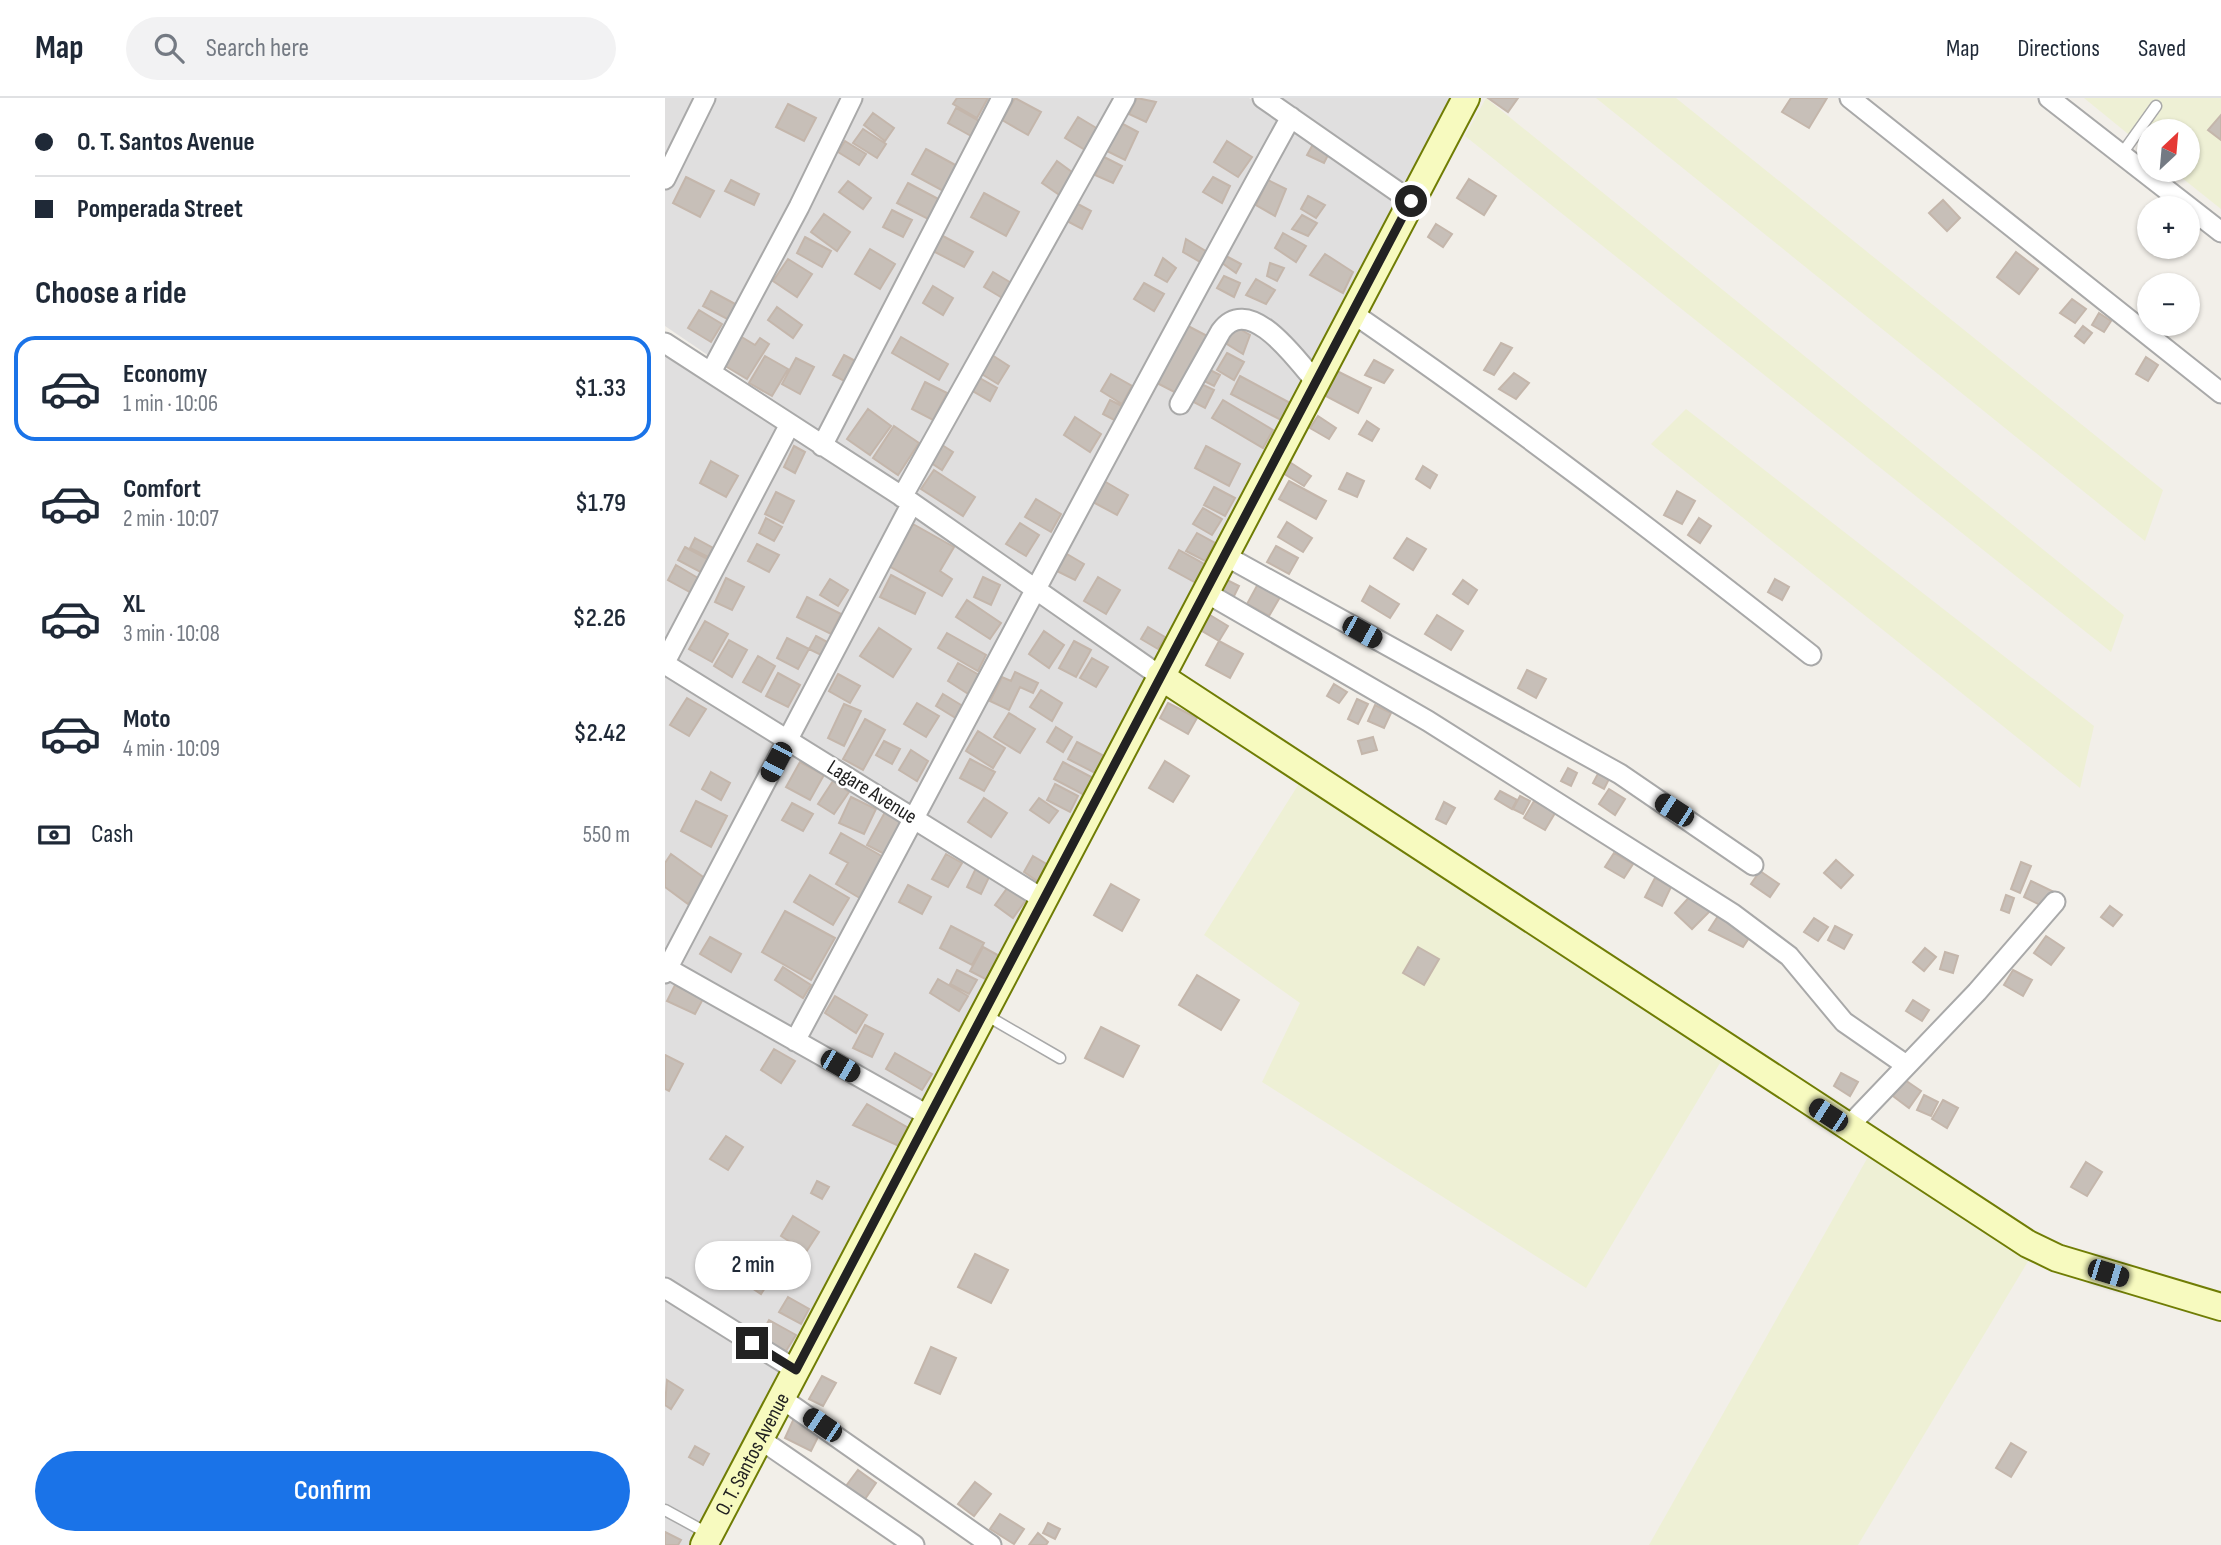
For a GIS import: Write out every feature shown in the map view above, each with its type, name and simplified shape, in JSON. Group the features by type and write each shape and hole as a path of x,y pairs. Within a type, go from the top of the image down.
{"street":[{"path":"665,178 705,98"},
{"path":"711,372 799,207 852,98"},
{"path":"822,446 1002,98"},
{"path":"929,1116 666,969 788,739 907,500 1125,98"},
{"path":"1263,98 1411,201"},
{"name":"O. T. Santos Avenue","path":"707,1540 1466,98"},
{"path":"1850,98 2221,393"},
{"path":"2049,98 2221,232"},
{"path":"795,1041 1039,589 1164,347 1291,117"},
{"path":"1352,312 1450,379 1811,655"},
{"path":"1180,404 1227,322 1237,319 1259,324 1272,332 1315,381"},
{"path":"668,352 711,372 789,426 907,500 1039,589 1160,676 1847,1128 2041,1251 2221,1307"},
{"path":"665,663 789,426"},
{"path":"1224,555 1620,774 1753,865"},
{"path":"1205,592 1428,721 1733,914 1789,956 1844,1022 1906,1065"},
{"name":"Lagare Avenue","path":"665,663 1043,899"},
{"path":"1847,1128 1977,992 2055,902"},
{"path":"665,1288 796,1370"},
{"path":"781,1398 991,1545"},
{"path":"760,1439 913,1545"}],"lane":[{"path":"2120,155 2156,106"},
{"path":"983,1013 1060,1058"},
{"path":"665,1510 707,1540"}],"shaded area":[{"path":"665,98 1249,98 1299,127 1252,98 1460,98 1156,659 665,326"},
{"path":"665,336 1152,677 695,1545 665,1545"}],"green space":[{"path":"1486,98 2124,615 2111,652 1465,136"},
{"path":"1596,98 1676,98 2163,490 2145,541"},
{"path":"2084,98 2221,98 2221,209 2187,182 2200,182 2200,119 2137,119 2137,141"},
{"path":"1686,409 2094,726 2080,788 1651,444"},
{"path":"1300,782 1726,1053 1586,1288 1262,1082 1300,1003 1204,935"},
{"path":"1873,1148 2033,1253 1858,1545 1649,1545"}],"building":[{"path":"957,98 988,98 977,118 953,104"},
{"path":"1015,98 1041,112 1028,135 1002,120"},
{"path":"1137,98 1156,102 1146,122 1129,114"},
{"path":"1488,98 1518,98 1508,112"},
{"path":"1791,98 1827,98 1809,128 1782,112"},
{"path":"788,104 816,118 804,141 776,127"},
{"path":"956,108 979,121 971,136 948,123"},
{"path":"873,113 894,128 885,141 864,125"},
{"path":"2221,115 2221,140 2208,130"},
{"path":"1078,117 1098,129 1085,150 1065,138"},
{"path":"1121,123 1138,132 1125,160 1107,151"},
{"path":"863,129 886,144 877,158 853,143"},
{"path":"1316,139 1331,149 1324,163 1307,155"},
{"path":"845,141 866,154 859,165 838,152"},
{"path":"1227,141 1252,157 1238,177 1214,162"},
{"path":"926,149 959,167 945,192 912,174"},
{"path":"1104,157 1122,166 1113,183 1095,175"},
{"path":"1057,161 1076,175 1061,196 1042,183"},
{"path":"686,177 714,191 700,217 673,203"},
{"path":"1213,177 1230,186 1222,203 1203,192"},
{"path":"1469,179 1496,196 1484,215 1457,198"},
{"path":"731,180 759,194 754,205 725,191"},
{"path":"1268,180 1286,189 1275,216 1256,205"},
{"path":"848,181 871,198 863,209 839,192"},
{"path":"908,183 944,202 934,222 897,203"},
{"path":"984,193 1019,212 1006,236 971,217"},
{"path":"1308,196 1325,205 1316,218 1301,209"},
{"path":"1943,200 1960,218 1947,231 1929,213"},
{"path":"1076,203 1091,211 1082,229 1067,221"},
{"path":"892,210 912,220 903,237 883,227"},
{"path":"824,214 850,232 837,251 811,232"},
{"path":"1302,215 1317,223 1308,236 1292,229"},
{"path":"1436,224 1452,234 1443,247 1428,237"},
{"path":"1283,233 1306,246 1296,262 1275,248"},
{"path":"941,235 973,252 964,267 933,251"},
{"path":"805,237 831,251 822,267 797,253"},
{"path":"1186,239 1207,252 1202,263 1183,252"},
{"path":"870,249 895,264 880,289 855,274"},
{"path":"2016,252 2038,269 2019,294 1997,277"},
{"path":"1325,254 1353,272 1343,293 1310,275"},
{"path":"1226,256 1241,264 1236,273 1222,263"},
{"path":"1163,258 1176,268 1167,282 1155,275"},
{"path":"788,259 812,274 797,297 773,281"},
{"path":"1270,263 1284,268 1277,281 1267,276"},
{"path":"993,272 1013,284 1004,299 984,287"},
{"path":"1224,276 1240,283 1234,297 1217,288"},
{"path":"1256,279 1275,290 1266,304 1246,295"},
{"path":"1144,283 1164,294 1154,311 1134,299"},
{"path":"933,286 953,298 943,315 923,303"},
{"path":"711,291 737,305 729,320 703,306"},
{"path":"2072,299 2086,309 2075,323 2060,313"},
{"path":"777,307 802,325 793,338 768,320"},
{"path":"699,310 722,324 711,342 688,328"},
{"path":"2099,313 2111,321 2104,332 2092,325"},
{"path":"1233,325 1250,335 1243,354 1227,344"},
{"path":"1188,326 1211,338 1180,395 1157,383"},
{"path":"2083,326 2092,333 2084,343 2075,336"},
{"path":"740,336 755,345 760,338 769,344 747,379 722,364"},
{"path":"901,337 948,364 939,380 892,353"},
{"path":"1501,343 1512,348 1494,375 1484,370"},
{"path":"1227,353 1244,362 1234,380 1217,370"},
{"path":"844,355 861,364 850,384 833,375"},
{"path":"992,355 1009,366 998,384 980,373"},
{"path":"765,356 788,369 772,396 749,383"},
{"path":"2146,357 2158,365 2148,381 2136,374"},
{"path":"796,358 814,367 800,394 782,384"},
{"path":"1374,360 1393,370 1384,383 1365,375"},
{"path":"1204,367 1220,375 1214,386 1198,378"},
{"path":"1337,371 1371,388 1358,413 1324,395"},
{"path":"1514,373 1529,383 1516,399 1499,389"},
{"path":"1111,374 1132,386 1122,404 1101,391"},
{"path":"1240,376 1292,404 1283,421 1231,394"},
{"path":"978,377 997,388 990,401 971,390"},
{"path":"925,382 947,393 933,420 912,409"},
{"path":"1197,382 1214,390 1205,408 1188,399"},
{"path":"1110,400 1124,407 1116,421 1103,414"},
{"path":"1223,400 1273,430 1263,448 1212,418"},
{"path":"868,409 891,426 870,455 847,439"},
{"path":"1318,416 1336,428 1329,439 1310,428"},
{"path":"1075,417 1101,434 1090,452 1064,435"},
{"path":"1367,421 1379,429 1372,441 1359,434"},
{"path":"894,426 919,443 898,475 873,458"},
{"path":"939,443 953,452 942,470 928,461"},
{"path":"794,446 805,452 795,473 784,467"},
{"path":"1206,446 1240,464 1229,486 1195,468"},
{"path":"711,461 738,476 726,497 700,483"},
{"path":"1288,461 1311,476 1304,486 1281,472"},
{"path":"1423,466 1437,475 1430,488 1416,479"},
{"path":"934,470 975,497 963,516 921,489"},
{"path":"1347,473 1364,481 1357,497 1339,489"},
{"path":"1104,481 1128,495 1117,515 1093,502"},
{"path":"1289,481 1326,501 1316,519 1279,499"},
{"path":"1214,487 1235,498 1225,516 1204,505"},
{"path":"1677,491 1695,501 1682,524 1664,515"},
{"path":"776,492 794,501 783,523 765,514"},
{"path":"1036,499 1061,514 1051,532 1025,517"},
{"path":"1203,508 1222,519 1212,535 1193,524"},
{"path":"766,518 782,527 774,541 759,533"},
{"path":"1699,518 1711,526 1700,543 1688,535"},
{"path":"1287,522 1312,538 1303,552 1278,537"},
{"path":"1020,523 1039,535 1026,556 1006,544"},
{"path":"913,524 954,547 940,571 952,579 942,596 889,566"},
{"path":"1197,533 1215,543 1205,561 1186,551"},
{"path":"695,538 713,548 708,557 690,548"},
{"path":"1407,538 1426,549 1413,570 1394,558"},
{"path":"757,544 779,555 769,572 748,561"},
{"path":"1276,546 1298,558 1289,574 1267,562"},
{"path":"685,547 713,562 706,575 678,560"},
{"path":"1179,550 1206,565 1196,583 1169,568"},
{"path":"1067,554 1084,564 1075,580 1057,571"},
{"path":"676,565 703,581 695,595 668,580"},
{"path":"891,575 925,593 915,614 880,597"},
{"path":"983,577 1000,585 991,605 974,597"},
{"path":"1098,577 1120,590 1106,614 1084,601"},
{"path":"726,578 744,587 732,610 715,602"},
{"path":"830,579 848,590 838,606 820,595"},
{"path":"1225,579 1239,586 1232,600 1218,592"},
{"path":"1775,579 1789,587 1782,600 1768,592"},
{"path":"1463,580 1477,590 1468,604 1453,594"},
{"path":"1258,584 1280,597 1269,616 1247,604"},
{"path":"1370,586 1399,604 1390,618 1362,601"},
{"path":"807,597 841,614 831,634 797,617"},
{"path":"967,600 1001,623 990,639 956,617"},
{"path":"1205,612 1228,626 1219,641 1197,628"},
{"path":"1437,615 1463,631 1451,650 1425,634"},
{"path":"705,621 728,634 712,662 689,649"},
{"path":"1148,627 1165,637 1158,649 1141,639"},
{"path":"879,628 911,649 893,677 860,656"},
{"path":"1044,631 1064,645 1049,668 1029,654"},
{"path":"947,633 986,655 978,671 938,648"},
{"path":"816,636 829,643 823,656 809,649"},
{"path":"787,638 809,649 798,669 777,658"},
{"path":"729,640 747,650 732,677 714,666"},
{"path":"1074,641 1091,650 1076,677 1059,668"},
{"path":"1219,641 1243,654 1230,678 1206,665"},
{"path":"758,656 775,666 761,692 743,682"},
{"path":"1092,658 1108,667 1096,687 1080,678"},
{"path":"958,663 981,676 970,695 948,681"},
{"path":"1527,670 1546,679 1536,698 1518,688"},
{"path":"1015,672 1038,683 1033,693 1020,687 1009,710 990,701 1002,677 1011,681"},
{"path":"778,673 800,685 788,707 766,696"},
{"path":"838,674 860,686 850,703 829,691"},
{"path":"1334,684 1347,692 1339,703 1327,696"},
{"path":"1041,690 1062,703 1052,721 1030,707"},
{"path":"943,694 966,708 959,720 936,706"},
{"path":"687,698 706,709 689,736 670,725"},
{"path":"1357,699 1368,704 1358,724 1348,719"},
{"path":"917,703 939,716 926,737 904,724"},
{"path":"1168,703 1197,718 1188,734 1160,718"},
{"path":"844,704 861,711 844,746 828,738"},
{"path":"1375,705 1391,713 1384,728 1368,721"},
{"path":"1009,713 1035,729 1020,753 994,737"},
{"path":"865,719 885,730 863,770 843,759"},
{"path":"1056,727 1072,737 1063,752 1047,742"},
{"path":"978,731 1005,748 993,768 966,751"},
{"path":"1373,737 1377,750 1362,754 1358,741"},
{"path":"884,741 900,749 892,764 876,755"},
{"path":"1077,742 1104,756 1095,773 1068,759"},
{"path":"911,750 928,761 917,781 899,770"},
{"path":"970,759 995,772 984,791 960,778"},
{"path":"1165,761 1189,776 1173,802 1149,788"},
{"path":"800,762 824,775 810,800 786,787"},
{"path":"1063,762 1095,779 1086,796 1054,779"},
{"path":"1568,768 1577,773 1571,786 1561,781"},
{"path":"1601,768 1612,773 1604,789 1593,783"},
{"path":"711,772 730,783 721,800 702,789"},
{"path":"833,781 849,792 834,814 818,804"},
{"path":"1055,784 1078,796 1070,812 1047,800"},
{"path":"1609,789 1625,799 1615,815 1599,804"},
{"path":"1500,791 1517,800 1512,809 1495,799"},
{"path":"1520,796 1530,801 1523,814 1513,809"},
{"path":"851,797 876,809 864,834 839,823"},
{"path":"984,798 1007,813 991,837 968,822"},
{"path":"1039,798 1058,811 1049,823 1030,810"},
{"path":"696,801 727,816 711,847 681,831"},
{"path":"1534,801 1555,813 1545,830 1524,818"},
{"path":"1444,802 1455,808 1446,824 1436,819"},
{"path":"792,803 813,814 803,831 782,820"},
{"path":"885,812 908,825 890,857 867,845"},
{"path":"841,833 887,859 863,900 836,884 848,863 830,853"},
{"path":"1614,853 1633,864 1624,878 1605,867"},
{"path":"671,854 706,879 688,904 665,887 665,863"},
{"path":"946,854 962,863 948,887 932,879"},
{"path":"1033,856 1050,866 1040,883 1024,872"},
{"path":"1836,860 1853,875 1841,888 1824,873"},
{"path":"2021,862 2031,866 2020,893 2011,889"},
{"path":"977,866 991,873 981,894 967,887"},
{"path":"1760,871 1779,884 1770,897 1751,884"},
{"path":"810,875 849,898 833,925 794,902"},
{"path":"1655,878 1671,887 1662,906 1645,897"},
{"path":"2031,881 2054,892 2046,908 2024,897"},
{"path":"1111,884 1139,900 1122,931 1094,915"},
{"path":"908,885 931,897 922,914 899,902"},
{"path":"1008,887 1026,900 1013,918 995,905"},
{"path":"1692,894 1710,911 1692,929 1675,913"},
{"path":"2006,895 2014,898 2009,913 2001,910"},
{"path":"2110,906 2122,915 2113,926 2101,917"},
{"path":"785,911 835,938 811,980 762,952"},
{"path":"1720,913 1751,935 1743,947 1709,930"},
{"path":"1814,918 1828,927 1818,941 1804,932"},
{"path":"951,926 984,943 972,965 940,948"},
{"path":"1835,926 1852,935 1844,949 1828,940"},
{"path":"2046,936 2064,948 2051,965 2034,953"},
{"path":"710,937 741,954 731,972 700,954"},
{"path":"983,947 1003,958 991,982 970,971"},
{"path":"1418,947 1439,959 1424,985 1403,973"},
{"path":"1925,948 1936,957 1924,971 1913,962"},
{"path":"1945,952 1958,956 1953,973 1940,969"},
{"path":"783,967 811,985 803,998 775,980"},
{"path":"957,970 977,980 969,994 950,984"},
{"path":"2013,970 2032,980 2023,996 2004,985"},
{"path":"1197,975 1239,1000 1221,1030 1179,1005"},
{"path":"938,979 968,996 959,1011 930,993"},
{"path":"675,985 703,999 695,1014 667,1001"},
{"path":"835,996 867,1015 856,1033 825,1013"},
{"path":"1913,1000 1929,1010 1922,1021 1906,1011"},
{"path":"865,1025 883,1034 872,1057 853,1048"},
{"path":"1101,1027 1139,1046 1123,1077 1085,1058"},
{"path":"774,1049 795,1061 781,1083 761,1070"},
{"path":"895,1053 932,1074 922,1090 886,1069"},
{"path":"665,1055 683,1064 669,1091 665,1089"},
{"path":"1841,1073 1858,1082 1850,1096 1834,1086"},
{"path":"1905,1080 1921,1091 1909,1108 1893,1096"},
{"path":"1924,1095 1938,1102 1931,1116 1917,1110"},
{"path":"1943,1100 1958,1108 1947,1128 1932,1119"},
{"path":"867,1104 910,1129 901,1147 853,1125"},
{"path":"726,1136 743,1147 728,1170 710,1159"},
{"path":"2086,1162 2102,1172 2087,1196 2071,1187"},
{"path":"817,1181 829,1187 822,1199 811,1193"},
{"path":"793,1216 819,1232 806,1252 781,1236"},
{"path":"975,1254 1008,1270 991,1303 958,1287"},
{"path":"749,1260 773,1276 761,1294 737,1278"},
{"path":"788,1297 809,1309 801,1324 779,1312"},
{"path":"769,1320 796,1335 786,1351 760,1336"},
{"path":"931,1347 956,1358 940,1394 915,1383"},
{"path":"822,1376 836,1383 823,1406 809,1399"},
{"path":"667,1380 683,1390 671,1409 665,1405"},
{"path":"795,1416 822,1429 811,1451 785,1438"},
{"path":"2011,1443 2026,1452 2011,1477 1996,1468"},
{"path":"695,1446 709,1454 703,1465 689,1457"},
{"path":"858,1470 876,1483 865,1499 846,1486"},
{"path":"975,1482 991,1494 974,1516 958,1504"},
{"path":"1000,1514 1024,1529 1014,1544 990,1529"},
{"path":"1048,1523 1060,1529 1055,1539 1043,1533"},
{"path":"665,1532 681,1540 678,1545 665,1545"},
{"path":"1038,1533 1048,1542 1046,1545 1029,1545"}],"route":[{"path":"752,1343 796,1370 1411,201"}]}
